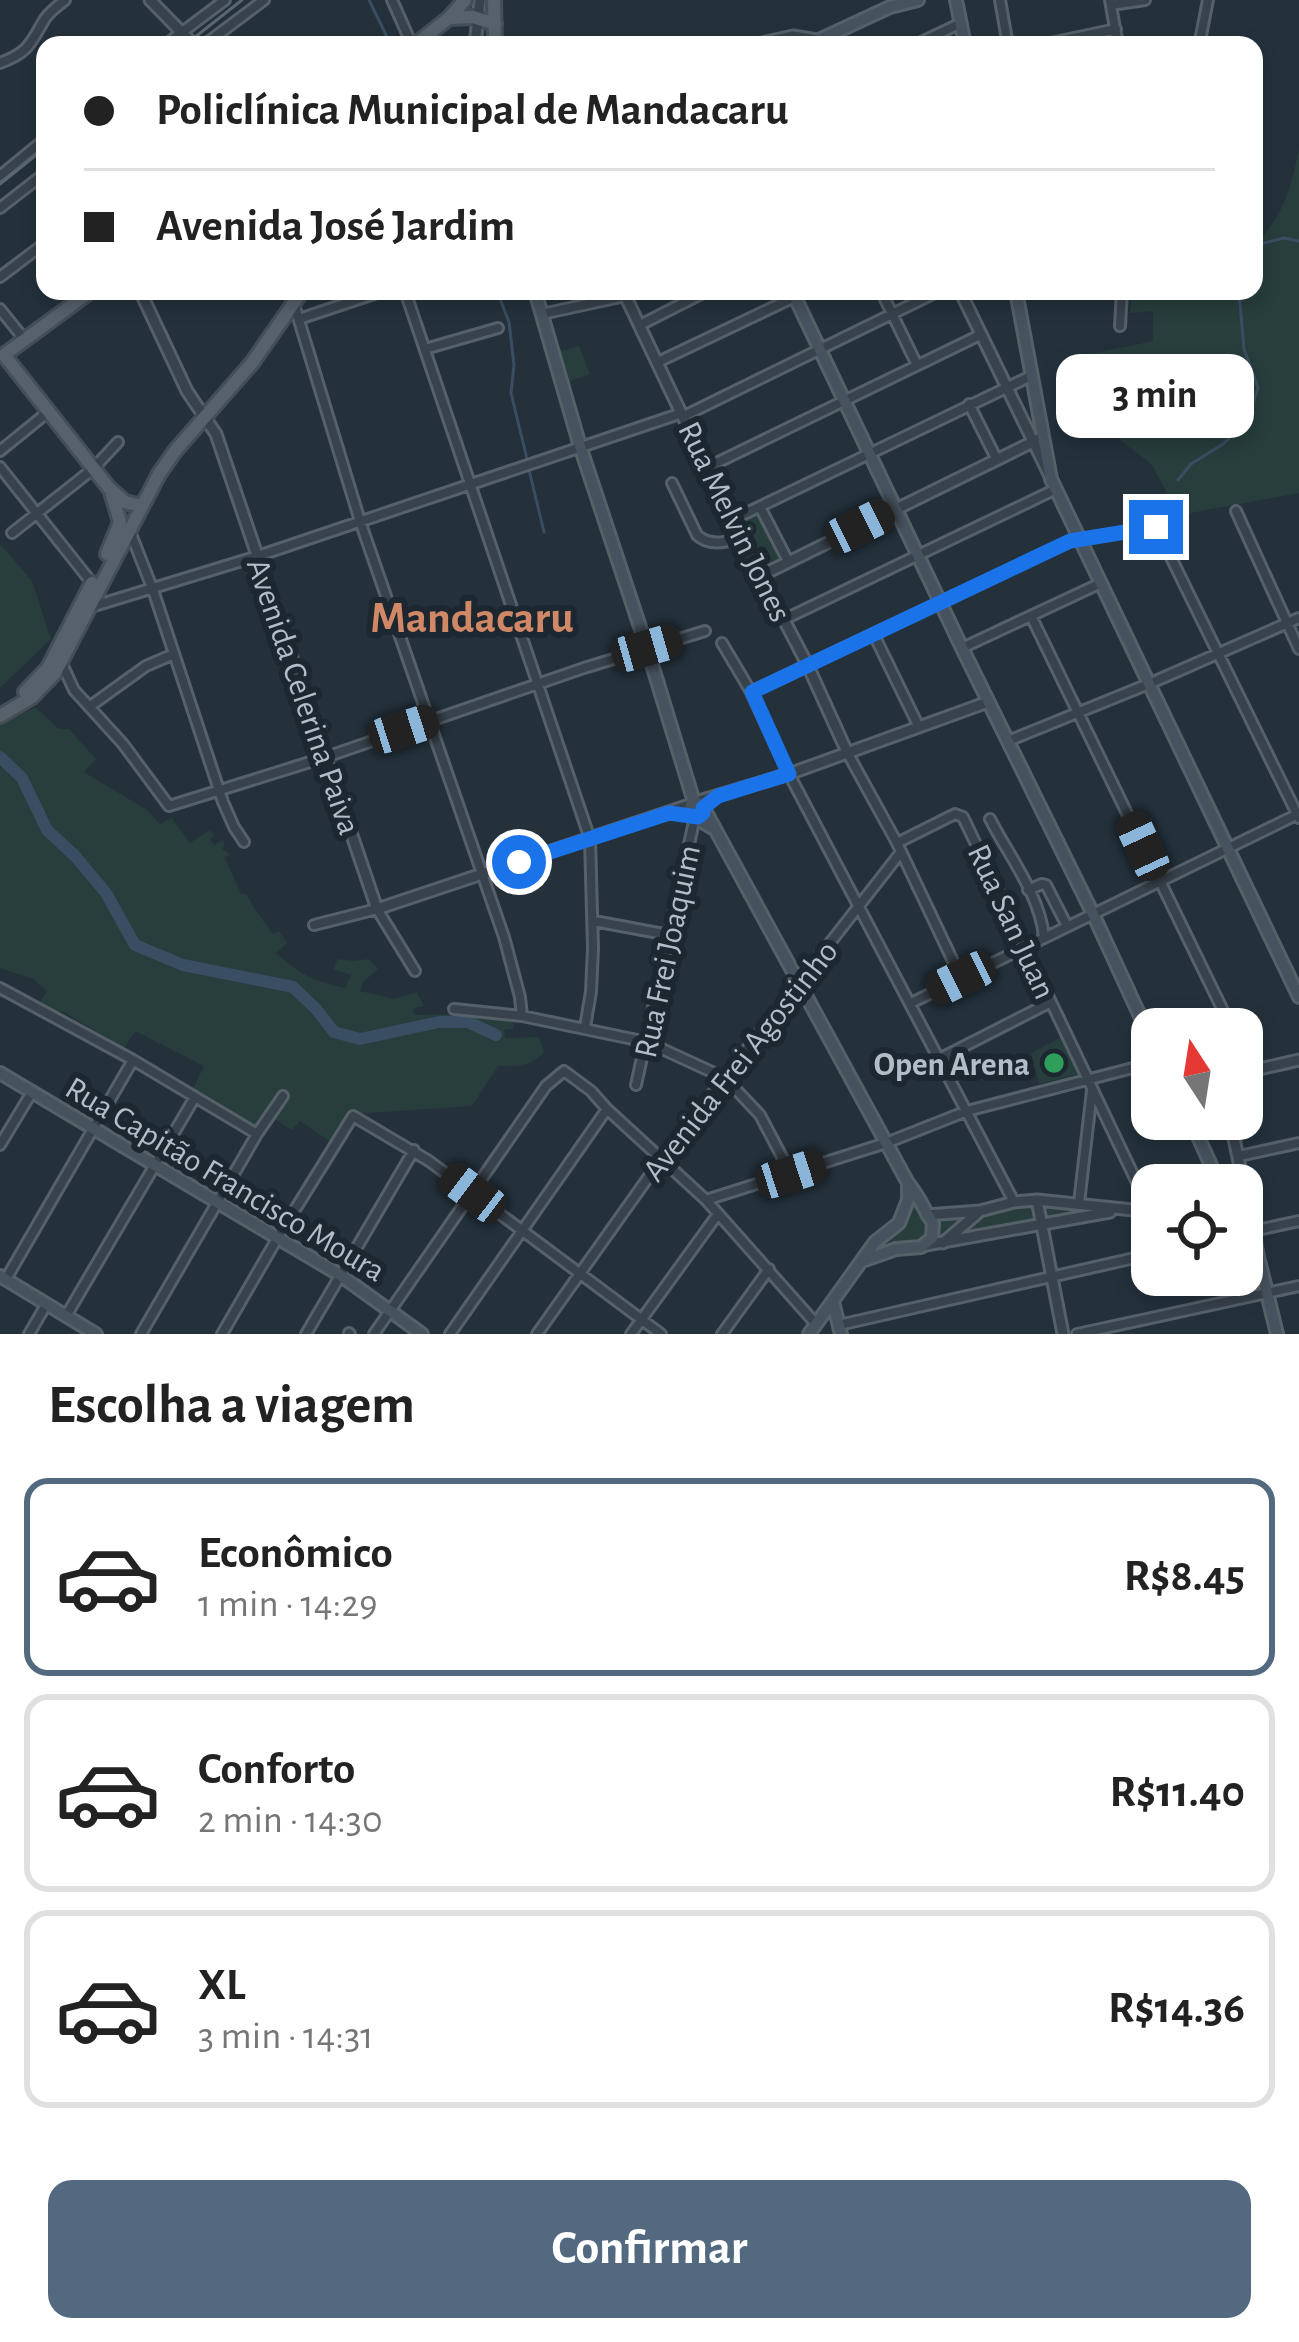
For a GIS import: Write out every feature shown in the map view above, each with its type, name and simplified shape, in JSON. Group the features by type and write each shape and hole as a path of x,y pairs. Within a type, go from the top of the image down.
{"main road":[{"path":"426,36 465,0"},
{"path":"494,0 495,36"},
{"path":"842,36 889,4 917,0"},
{"path":"956,0 963,36"},
{"path":"449,18 479,18 495,24"},
{"path":"79,300 1,354 109,488 125,502 141,506"},
{"path":"0,712 42,688 62,662 141,506 176,451 252,364 296,300"},
{"path":"538,300 696,809 713,829 934,1228 932,1238 919,1246 865,1260"},
{"path":"796,300 1136,1008"},
{"path":"1018,300 1037,440 1053,484 1299,997"},
{"path":"0,712 48,668 112,546 120,522 109,488"},
{"name":"Rua Capitão Francisco Moura","path":"0,1073 340,1275 422,1334"},
{"path":"908,1183 899,1236 919,1246"},
{"path":"813,1329 875,1242 910,1213 926,1215"},
{"path":"1263,1275 1276,1334"},
{"path":"3,1278 89,1332"},
{"path":"833,1302 840,1330"}],"street":[{"path":"38,36 46,16 65,0"},
{"path":"150,0 185,36"},
{"path":"206,0 207,13"},
{"path":"190,36 207,13 225,0"},
{"path":"216,36 265,0"},
{"path":"392,0 410,36"},
{"path":"476,36 480,0"},
{"path":"1000,0 1006,36"},
{"path":"1117,36 1111,3 1145,0"},
{"path":"1201,36 1208,0"},
{"path":"934,36 961,23"},
{"path":"1083,36 1116,29"},
{"path":"1,62 26,50 36,38"},
{"path":"0,176 36,146"},
{"path":"0,208 36,180"},
{"path":"0,277 36,250"},
{"name":"Avenida Celerina Paiva","path":"144,300 187,392 216,434 377,909 415,971"},
{"path":"298,300 299,319 360,521 483,874 514,972 522,1016"},
{"path":"299,319 356,300"},
{"path":"408,300 590,839 593,970 585,1027"},
{"path":"542,314 597,300"},
{"name":"Rua Melvin Jones","path":"628,300 848,752"},
{"path":"640,325 689,300"},
{"path":"658,362 781,300"},
{"path":"885,300 917,365"},
{"path":"90,607 683,414 921,300"},
{"path":"762,574 1037,440 964,300"},
{"path":"1120,326 1121,300"},
{"path":"0,310 25,340"},
{"path":"424,349 498,328"},
{"path":"706,468 980,335"},
{"path":"732,520 1031,376"},
{"path":"969,404 997,460"},
{"path":"0,452 48,412"},
{"path":"12,533 118,442"},
{"path":"0,467 92,584"},
{"path":"672,483 703,541 742,538"},
{"path":"784,619 1053,484"},
{"path":"760,507 788,561"},
{"path":"1236,511 1299,649"},
{"path":"752,692 1048,551 1078,539 1156,527 1298,815 911,1003"},
{"path":"129,529 228,815 244,842"},
{"path":"962,648 1101,584"},
{"path":"1031,616 1222,1008"},
{"path":"1008,741 1299,618"},
{"path":"62,662 74,690 123,744 166,804 182,803 705,632"},
{"path":"874,635 919,727"},
{"path":"722,643 752,692 789,774 1014,1202"},
{"path":"89,706 146,666 174,653"},
{"path":"314,925 377,909 669,813 696,809 718,796 988,702"},
{"path":"848,752 961,978"},
{"name":"Rua Frei Joaquim","path":"636,1085 696,809"},
{"name":"Avenida Frei Agostinho","path":"537,1334 662,1158 899,847 955,814 961,814 968,825"},
{"path":"990,819 1028,890 1044,937"},
{"name":"Rua San Juan","path":"968,825 1131,1169"},
{"path":"1028,890 1046,885 1067,926"},
{"path":"594,920 669,935"},
{"path":"0,988 257,1134"},
{"path":"939,1059 1052,1002"},
{"path":"454,1009 522,1016 647,1042 725,1078 760,1115 791,1174"},
{"path":"3,1278 133,1060"},
{"path":"1263,1068 1299,1060"},
{"path":"706,1200 886,1143 967,1111 1131,1068"},
{"path":"374,1334 554,1076 563,1071 706,1200 769,1269 813,1329"},
{"path":"1079,1203 1092,1089"},
{"path":"0,1145 32,1092"},
{"path":"141,1334 283,1096"},
{"path":"66,1316 195,1097"},
{"path":"450,1334 607,1109"},
{"path":"222,1334 353,1116 414,1150 662,1334"},
{"path":"1235,1140 1240,1164"},
{"path":"1239,1156 1299,1143"},
{"path":"306,1334 414,1150"},
{"path":"1037,1201 1064,1334"},
{"path":"926,1215 1037,1201 1131,1211"},
{"path":"919,1246 1121,1210"},
{"path":"943,1243 980,1211"},
{"path":"632,1334 718,1214"},
{"path":"1263,1228 1299,1221"},
{"path":"840,1330 1131,1259"},
{"path":"722,1334 769,1269"},
{"path":"1077,1334 1299,1286"},
{"path":"28,1334 46,1305"}],"green space":[{"path":"1299,150 1299,493 1179,515 1152,465 1100,424 1086,355 1153,341 1153,311 1130,313 1131,300 1263,300 1263,235 1284,202"},
{"path":"579,346 590,374 570,381 560,352"},
{"path":"760,507 788,561 761,573 732,520"},
{"path":"0,544 32,581 51,639 0,688"},
{"path":"35,707 59,729 69,729 96,759 84,772 147,810 160,824 172,818 190,843 210,830 214,845 223,840 222,849 230,854 225,858 241,894 246,894 273,934 279,931 287,943 276,953 293,967 345,988 351,975 333,969 338,959 369,959 378,969 360,991 395,999 417,992 424,1006 413,1009 414,1015 484,1014 513,1023 514,1028 504,1030 505,1038 539,1037 544,1053 522,1065 498,1066 472,1106 354,1114 334,1144 300,1121 292,1130 273,1118 287,1093 281,1092 257,1128 193,1089 204,1066 135,1031 124,1048 62,1011 58,1017 38,1005 47,991 33,979 0,968 0,725"},
{"name":"Open Arena","path":"1062,1037 1079,1074 1039,1084 1031,1053"},
{"path":"913,1193 923,1216 979,1216 1042,1205 1096,1210 874,1252"}],"waterway":[{"path":"369,0 387,36"},
{"path":"1263,243 1284,238 1299,241"},
{"path":"500,300 509,322 514,365 511,393 527,459"},
{"path":"1178,480 1191,464 1223,444 1247,421 1258,388 1244,349 1240,300"},
{"path":"529,470 544,532"},
{"path":"0,757 22,778 47,830 106,893 135,945 183,965 293,987 334,1032 360,1039 439,1022 468,1022 496,1035"}],"tram line":[{"path":"196,36 242,0"},
{"path":"0,184 36,155"}],"place":[{"name":"Open Arena","path":"1054,1063"}],"district":[{"name":"Mandacaru","path":"472,616"}],"route":[{"path":"519,862 669,813 698,817 718,796 789,774 752,692 1070,541 1156,527"}]}
